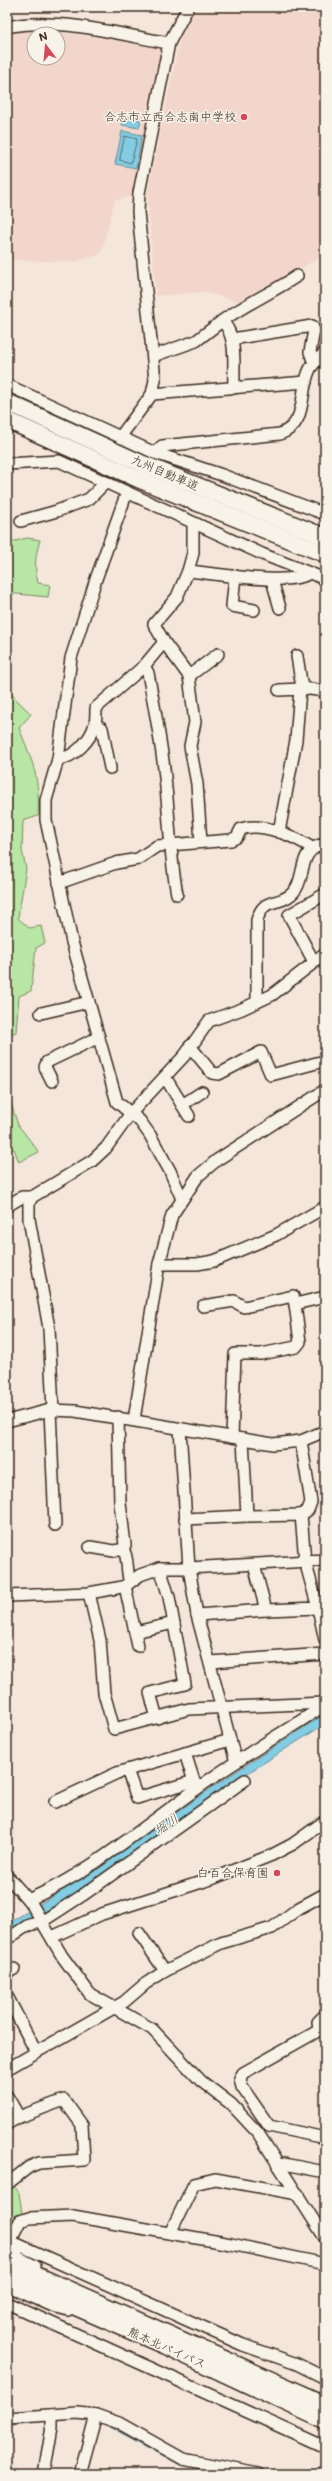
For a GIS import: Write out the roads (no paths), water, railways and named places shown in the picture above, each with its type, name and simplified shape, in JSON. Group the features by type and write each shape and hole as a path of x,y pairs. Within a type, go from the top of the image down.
{"highway":[{"name":"九州自動車道","path":"7,402 143,464 325,537"},
{"name":"九州自動車道","path":"7,420 146,482 325,554"},
{"name":"熊本北バイパス","path":"7,2262 97,2310 325,2421"},
{"name":"熊本北バイパス","path":"7,2278 97,2310 325,2404"}],"street":[{"path":"120,437 152,394 154,380 153,356 138,212 139,193 170,43 188,7"},
{"path":"7,27 24,23 65,26 170,43"},
{"path":"153,356 196,341 242,307 263,298 297,276"},
{"path":"222,321 227,326 232,339 234,388"},
{"path":"232,339 312,326 314,330 310,352 314,363"},
{"path":"155,452 162,446 280,434 290,430 298,422 306,382 314,363 325,352"},
{"path":"152,394 306,382"},
{"path":"7,385 155,452 222,475 325,514"},
{"path":"7,464 59,461 193,523 325,579"},
{"path":"21,521 57,511 89,499 106,482"},
{"path":"127,492 96,579 71,658 58,759 46,800 46,820 59,883 89,1002 118,1102 122,1108 131,1112 158,1147 182,1199"},
{"path":"193,523 193,553 188,571 177,597 154,624 164,642 189,676 195,722 190,746 197,784 201,842"},
{"path":"188,571 272,580 304,578 309,573"},
{"path":"235,576 232,606 254,610"},
{"path":"272,580 280,608"},
{"path":"58,759 67,758 85,743 95,724 96,708 144,666 164,642"},
{"path":"189,676 218,654"},
{"path":"279,832 296,740 301,688 297,656"},
{"path":"144,666 148,673 160,736 166,789 169,844 177,894"},
{"path":"279,690 301,688 325,691"},
{"path":"95,724 102,728 110,768"},
{"path":"59,883 109,865 138,859 158,846 231,840 236,838 241,829 250,826 279,832 312,848"},
{"path":"257,1002 257,920 260,912 269,902 288,897 296,890 306,856 312,848 325,844"},
{"path":"314,962 289,915 325,894"},
{"path":"7,1206 22,1197 32,1197 92,1161 106,1148 131,1112 165,1077 209,1021 257,1002 285,986 325,954"},
{"path":"41,1013 89,1002"},
{"path":"52,1080 45,1067 47,1062 99,1037"},
{"path":"190,1046 212,1073 219,1074 262,1052 271,1075 324,1061 325,1064"},
{"path":"165,1077 189,1116"},
{"path":"134,1420 159,1264 172,1215 198,1176 217,1160 325,1090"},
{"path":"182,1104 202,1092"},
{"path":"32,1197 29,1203 29,1219 49,1328 55,1525"},
{"path":"159,1264 197,1264 214,1262 276,1235 325,1208"},
{"path":"203,1306 234,1301 244,1307 293,1296 295,1304 300,1342 296,1348 261,1354 235,1354 238,1438 247,1516"},
{"path":"295,1304 325,1297"},
{"path":"7,1421 52,1410 118,1417 273,1444 301,1441 325,1431"},
{"path":"118,1417 120,1503 125,1545 123,1549"},
{"path":"180,1429 189,1568 197,1615 236,1762"},
{"path":"185,1518 301,1515 308,1510 311,1502 301,1441"},
{"path":"301,1515 306,1562 325,1640"},
{"path":"90,1547 114,1552 123,1549"},
{"path":"123,1549 126,1552 127,1584 138,1646"},
{"path":"7,1596 89,1593 127,1584 140,1575 160,1568 254,1565 325,1560"},
{"path":"254,1565 266,1610"},
{"path":"157,1718 150,1693 185,1684 169,1597 160,1568"},
{"path":"89,1593 100,1640 104,1693 114,1729 189,1709 325,1704"},
{"path":"197,1615 318,1608"},
{"path":"136,1632 174,1623"},
{"path":"210,1662 325,1654"},
{"path":"30,1902 83,1871 236,1762 325,1704"},
{"path":"55,1802 117,1773 230,1740"},
{"path":"127,1770 137,1798 194,1781 186,1753"},
{"path":"7,1939 27,1926 42,1920 109,1878 245,1780"},
{"path":"52,1937 102,1914 214,1878 272,1855 293,1844 325,1821"},
{"path":"7,1876 30,1902 62,1956 90,1994 152,2029 201,2081 246,2118 280,2166 325,2238"},
{"path":"7,2069 114,2007 165,1971 221,1943 272,1928 299,1908 325,1894"},
{"path":"139,1933 165,1971"},
{"path":"7,1996 36,2052"},
{"path":"325,2015 318,2022 322,2028 243,2073 240,2078 242,2087 269,2126 325,2138"},
{"path":"7,2096 19,2117"},
{"path":"7,2124 19,2117 64,2100 82,2125 84,2160 39,2163 29,2167 7,2184"},
{"path":"280,2166 284,2164 325,2172"},
{"path":"170,2233 194,2184 215,2179 298,2194"},
{"path":"8,2241 20,2221 53,2216 73,2216 231,2244 325,2264"},
{"path":"8,2241 18,2257 74,2284 97,2310"},
{"path":"8,2241 243,2345 297,2364 325,2378"},
{"path":"7,2285 54,2306 97,2310"},
{"path":"7,2303 325,2447"},
{"path":"7,2418 52,2418 77,2413 95,2419 112,2420 183,2459 258,2474"},
{"path":"44,2474 52,2418"},
{"path":"80,2474 95,2419"}],"water":[{"path":"124,116 141,120 139,128 122,125"},
{"path":"122,131 142,135 136,168 115,164"},
{"name":"堀川","path":"325,1714 325,1724 240,1778 85,1888 7,1934 7,1924 90,1874 217,1784"}],"waterway":[{"path":"7,2425 40,2421"},
{"path":"108,2425 180,2464 224,2474"}],"place":[{"name":"合志市立西合志南中学校","path":"244,117"},
{"name":"白百合保育園","path":"277,1873"}]}
